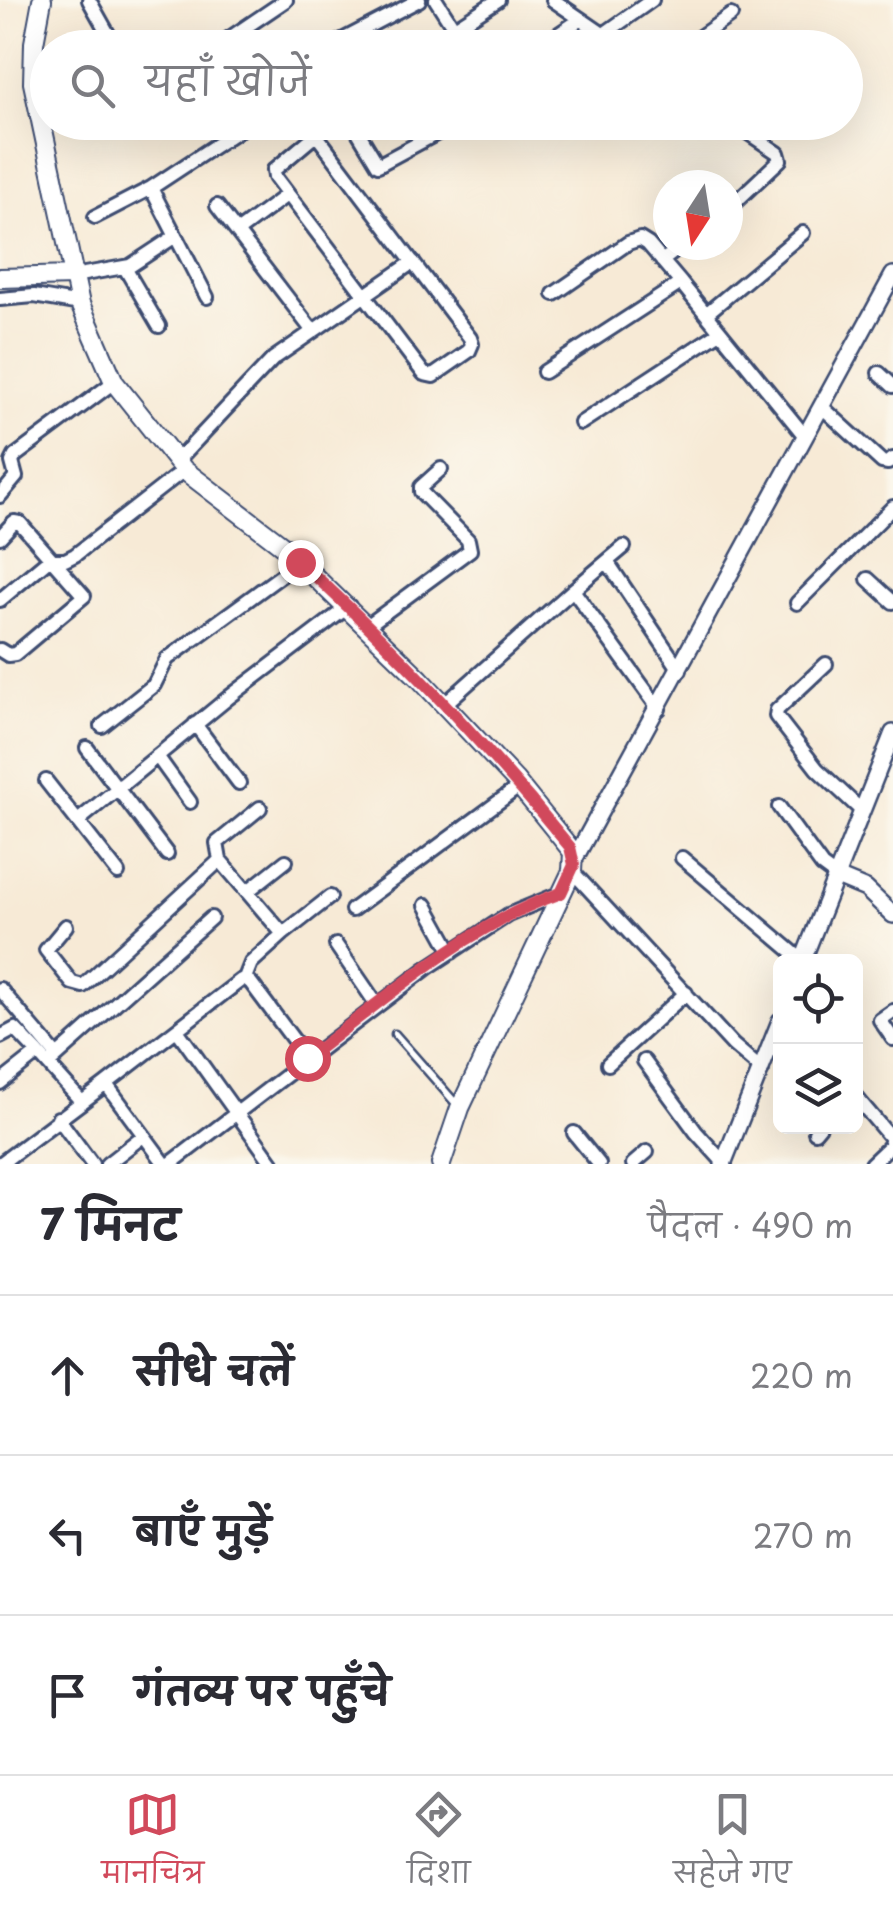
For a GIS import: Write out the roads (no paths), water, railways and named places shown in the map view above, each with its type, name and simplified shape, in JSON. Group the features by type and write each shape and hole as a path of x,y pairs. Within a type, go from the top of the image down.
{"main road":[{"path":"36,30 42,0"},
{"path":"45,140 80,304 114,382 180,466 349,606 445,704 570,847 573,865 460,1108 442,1164"},
{"path":"0,278 73,276"}],"street":[{"path":"89,0 106,30"},
{"path":"242,30 286,0"},
{"path":"362,30 418,0"},
{"path":"436,0 452,26 456,26 498,0"},
{"path":"553,0 598,30"},
{"path":"610,30 652,0"},
{"path":"709,30 730,15"},
{"path":"565,30 581,19"},
{"path":"95,217 151,188 224,140"},
{"path":"311,140 275,168 275,177 424,374 433,376 469,350 472,343 321,140"},
{"path":"362,140 376,165"},
{"path":"354,182 376,165 424,140"},
{"path":"743,195 780,160 778,153 759,140"},
{"path":"151,188 207,297"},
{"path":"237,232 288,194"},
{"path":"217,206 312,330"},
{"path":"706,314 803,233"},
{"path":"73,276 124,268 174,237"},
{"path":"554,294 634,240 644,241 804,435"},
{"path":"0,600 53,558 65,560 75,556 180,466 256,374 312,330 412,262"},
{"path":"124,268 158,326"},
{"path":"762,1070 733,1045 573,865 893,274"},
{"path":"544,372 681,283"},
{"path":"0,299 34,296 80,304"},
{"path":"581,423 720,332"},
{"path":"880,374 893,386"},
{"path":"0,496 16,477 12,462 15,456 114,382"},
{"path":"821,406 882,462 893,459"},
{"path":"367,626 470,550 468,540 421,492 421,487 441,469"},
{"path":"797,603 893,507"},
{"path":"0,537 14,522 20,523 82,591 82,600 16,654 0,650"},
{"path":"445,704 624,547"},
{"path":"102,726 156,682 168,659 300,562"},
{"path":"608,562 680,670"},
{"path":"868,578 893,602"},
{"path":"573,590 659,709"},
{"path":"78,821 195,724 349,606"},
{"path":"826,664 776,710 776,716 817,769 862,811"},
{"path":"195,724 239,784"},
{"path":"805,954 893,733"},
{"path":"87,748 168,854"},
{"path":"158,756 190,802"},
{"path":"46,781 118,874"},
{"path":"352,910 520,786"},
{"path":"779,807 822,866 890,905"},
{"path":"260,808 217,843 220,860 282,934"},
{"path":"682,858 794,954"},
{"path":"66,926 46,950 72,983 83,986 220,860"},
{"path":"248,891 286,861"},
{"path":"106,1084 167,1164 238,1116 307,1058 452,952 508,915 561,893"},
{"path":"0,1164 245,978 254,960 330,897"},
{"path":"426,905 452,952"},
{"path":"0,1083 48,1058 211,918"},
{"path":"336,945 377,1005"},
{"path":"245,978 307,1058"},
{"path":"0,989 81,1101"},
{"path":"608,1064 686,994"},
{"path":"893,1011 881,1017 880,1023 893,1039"},
{"path":"0,1037 16,1029 48,1058"},
{"path":"176,1030 274,1164"},
{"path":"644,1061 724,1164 773,1044"},
{"path":"863,1105 890,1136 892,1144 871,1164"},
{"path":"58,1118 92,1164"},
{"path":"574,1133 599,1164"},
{"path":"107,1164 143,1136"},
{"path":"634,1164 648,1152"}],"lane":[{"path":"395,1034 460,1108"}]}
